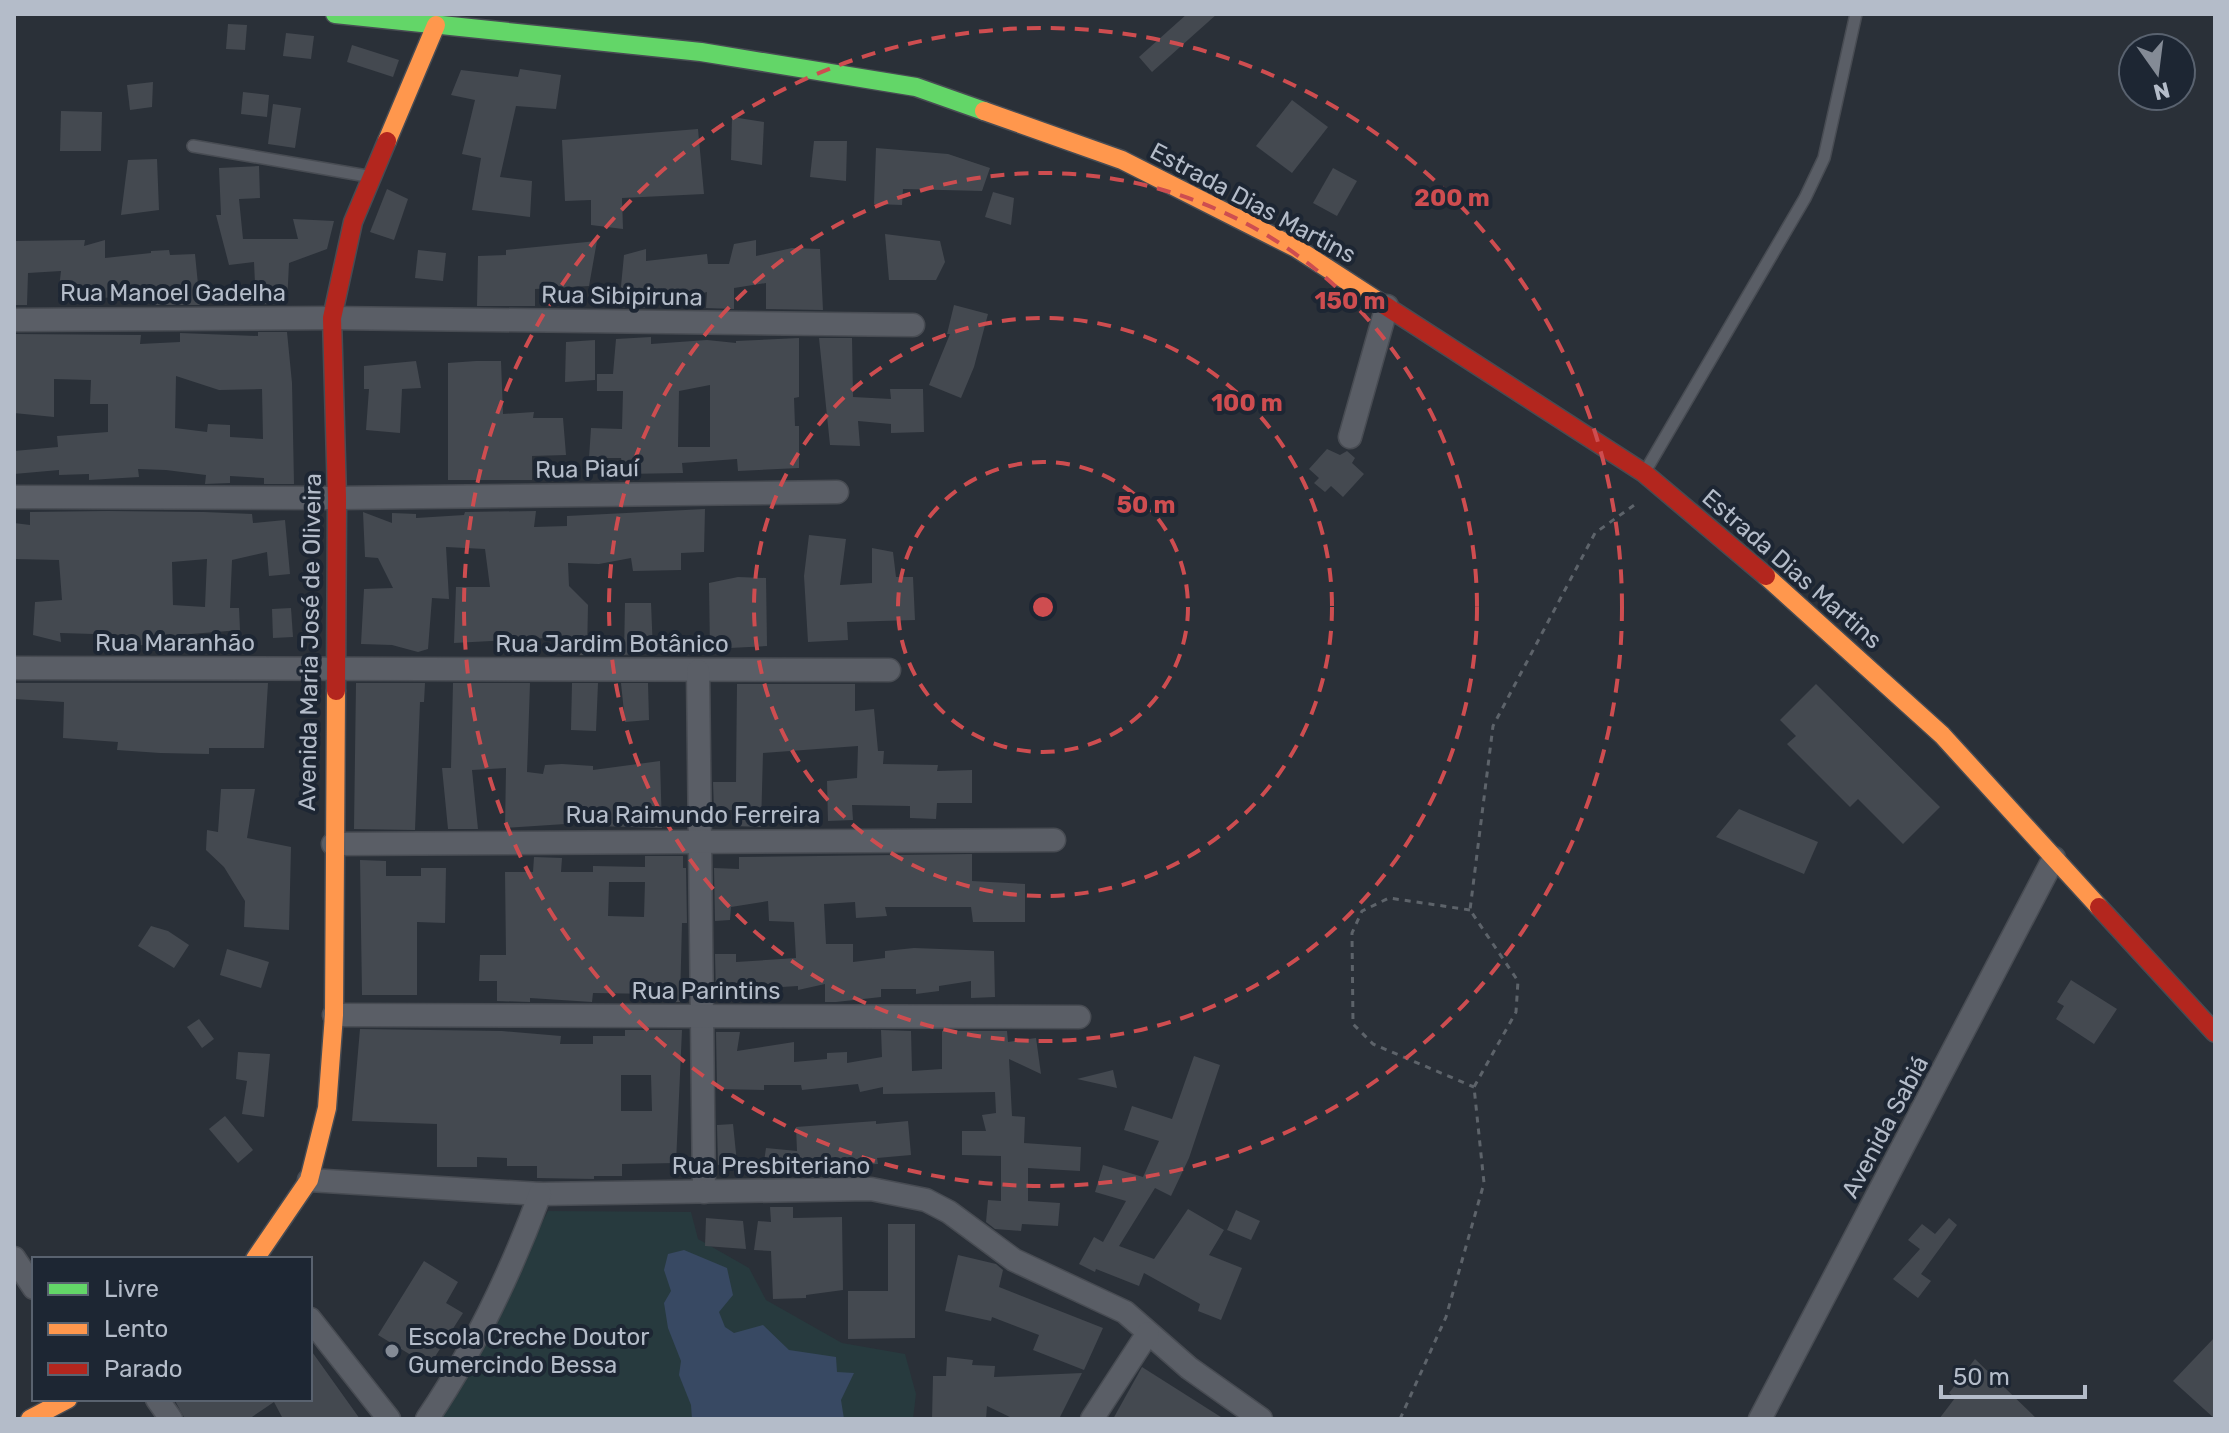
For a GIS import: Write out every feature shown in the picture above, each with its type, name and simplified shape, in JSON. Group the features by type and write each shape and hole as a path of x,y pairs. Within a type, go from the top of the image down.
{"street":[{"name":"Estrada Dias Martins","path":"335,14 438,20 701,52 916,87 1122,160 1296,248 1644,473 1805,609 1942,735 2215,1033"},
{"name":"Avenida Maria José de Oliveira","path":"259,1257 309,1180 327,1108 334,1015 337,498 332,318 353,222 438,20"},
{"path":"1350,437 1387,306"},
{"name":"Rua Manoel Gadelha","path":"14,320 332,318"},
{"name":"Rua Sibipiruna","path":"332,318 913,325"},
{"name":"Rua Piauí","path":"14,497 337,498 837,492"},
{"name":"Rua Maranhão","path":"14,668 335,669"},
{"name":"Rua Jardim Botânico","path":"335,669 889,670"},
{"path":"698,671 704,1192"},
{"name":"Rua Raimundo Ferreira","path":"333,844 1054,840"},
{"name":"Avenida Sabiá","path":"1760,1419 2054,858"},
{"name":"Rua Parintins","path":"334,1015 1079,1017"},
{"name":"Rua Presbiteriano","path":"309,1180 540,1194 871,1189 926,1200 949,1212 1014,1260 1104,1300 1189,1368 1261,1419"},
{"path":"427,1419 450,1385 517,1257 540,1194"},
{"path":"14,1258 32,1285"},
{"path":"312,1322 389,1419"},
{"path":"1092,1419 1148,1333"},
{"path":"30,1419 64,1401"},
{"path":"158,1401 171,1419"}],"lane":[{"path":"1644,473 1805,198 1824,158 1856,14"},
{"path":"193,146 372,177"}],"path":[{"path":"1400,1419 1446,1317 1484,1183 1474,1087 1516,1012 1518,981 1470,910 1493,726 1595,533 1659,486"},
{"path":"1470,910 1389,898 1362,911 1352,933 1353,1024 1373,1044 1474,1087"}],"green space":[{"path":"548,1211 691,1212 698,1239 749,1268 766,1300 842,1343 905,1354 916,1394 913,1419 441,1419"}],"water":[{"path":"684,1250 727,1268 733,1295 719,1312 725,1327 734,1333 763,1325 789,1350 836,1357 837,1372 854,1373 841,1400 844,1419 692,1419 691,1405 679,1375 681,1361 668,1328 664,1303 671,1291 664,1270 668,1254"}],"building":[{"path":"1187,14 1217,14 1152,72 1139,57"},
{"path":"228,24 247,25 245,50 226,49"},
{"path":"286,33 314,36 311,59 283,56"},
{"path":"352,45 399,60 393,77 347,62"},
{"path":"520,69 561,75 556,109 516,106 500,177 532,181 530,217 472,210 481,158 462,154 475,100 451,95 461,70 518,77"},
{"path":"153,82 152,107 130,110 127,85"},
{"path":"243,92 269,95 267,117 241,114"},
{"path":"1292,100 1328,127 1292,173 1256,146"},
{"path":"273,104 301,108 295,148 268,144"},
{"path":"61,111 102,112 101,151 60,151"},
{"path":"732,117 764,122 762,165 731,160"},
{"path":"698,129 704,194 622,198 623,229 591,225 591,200 565,201 562,140"},
{"path":"814,141 847,141 846,181 810,177"},
{"path":"876,148 948,154 990,168 982,191 903,189 902,205 874,204"},
{"path":"157,159 159,210 121,215 128,160"},
{"path":"259,166 260,198 239,199 243,239 298,239 293,219 334,221 327,249 289,263 287,304 256,304 254,262 229,265 216,215 221,215 219,168"},
{"path":"1333,168 1357,181 1337,216 1313,203"},
{"path":"387,189 408,199 394,240 370,232"},
{"path":"993,192 1014,198 1011,225 985,217"},
{"path":"885,234 940,241 945,262 936,280 889,280"},
{"path":"85,240 84,246 105,240 105,258 169,250 170,255 195,254 200,305 151,305 151,295 85,299 86,293 58,297 61,271 28,273 27,305 14,305 14,241"},
{"path":"756,240 756,256 792,248 820,249 823,310 766,309 766,283 734,288 734,309 706,308 707,292 643,308 619,307 624,255 646,249 646,261 707,254 708,264 729,264 734,244"},
{"path":"597,241 589,286 535,289 535,306 477,306 478,256 506,255 506,250"},
{"path":"418,250 446,253 443,281 415,278"},
{"path":"954,305 988,314 974,367 961,398 929,385 950,334 947,334"},
{"path":"258,332 287,332 292,383 294,484 264,484 264,478 230,476 230,483 205,484 206,475 138,469 139,477 89,480 89,474 59,475 59,470 14,474 14,451 58,447 57,436 108,432 108,404 90,404 91,380 54,379 54,417 14,413 14,334 141,335 140,344 180,342 180,333 258,336","holes":["176,376 219,390 262,389 263,439 230,437 230,425 208,424 207,432 175,428"]},
{"path":"651,337 651,344 707,340 736,343 799,338 799,397 794,398 795,426 799,426 799,468 738,471 737,459 682,463 683,473 624,474 621,458 589,458 591,428 622,429 623,391 597,391 597,374 613,374 616,339","holes":["710,385 710,447 678,447 679,391"]},
{"path":"819,338 852,338 853,397 891,399 890,389 923,389 924,432 891,433 891,424 858,421 860,446 830,445"},
{"path":"595,340 595,380 565,382 566,342"},
{"path":"416,361 421,388 402,389 400,433 366,430 369,389 364,389 364,366"},
{"path":"501,361 503,414 534,412 533,418 563,418 566,455 532,456 532,480 448,480 448,363"},
{"path":"1327,449 1340,455 1347,451 1355,458 1352,463 1364,474 1343,497 1331,486 1325,492 1314,483 1319,478 1309,469"},
{"path":"705,509 704,552 681,553 681,570 633,571 631,558 599,564 568,563 569,586 588,605 587,655 562,655 565,637 454,643 456,587 490,587 485,549 446,547 449,599 432,598 428,649 418,652 392,645 361,644 364,589 393,588 378,558 365,557 363,512 392,523 392,513 416,514 416,518 464,515 465,512 536,511 534,527 567,526 567,516"},
{"path":"30,512 204,512 252,514 253,523 285,520 290,574 269,576 267,552 232,560 230,608 239,608 240,630 179,635 178,654 158,654 158,644 128,646 127,635 60,633 61,642 33,635 35,602 62,600 59,560 14,559 14,523 30,525","holes":["207,559 205,607 173,605 172,562"]},
{"path":"809,535 846,539 840,585 872,583 872,548 893,552 896,577 913,577 915,620 847,622 848,640 808,642 804,576"},
{"path":"738,577 766,578 767,646 710,649 709,583"},
{"path":"625,603 651,603 653,652 624,655"},
{"path":"291,608 293,637 273,638 272,609"},
{"path":"14,683 268,683 264,748 209,748 209,754 160,753 117,750 118,742 63,738 64,702 14,699"},
{"path":"356,683 425,683 424,702 420,702 415,830 354,829"},
{"path":"453,683 530,683 527,772 543,774 545,765 593,766 593,770 660,761 662,828 596,826 596,822 505,828 506,768 472,770 478,829 448,829 442,768 451,768"},
{"path":"572,683 598,683 596,731 571,730"},
{"path":"621,683 648,683 649,720 625,722"},
{"path":"737,684 855,684 855,711 874,709 878,751 884,751 883,764 938,765 937,771 972,770 972,803 937,803 936,819 910,818 910,806 852,805 853,820 828,821 827,781 857,778 858,746 763,753 761,827 734,826 735,810 714,810 713,782 736,782"},
{"path":"1816,684 1940,807 1903,844 1858,799 1850,807 1787,744 1796,736 1780,720"},
{"path":"221,789 255,789 247,838 291,847 289,930 244,927 245,901 224,867 206,850 207,830 218,832"},
{"path":"1739,809 1818,842 1804,874 1716,837"},
{"path":"972,854 972,881 1025,884 1025,922 973,922 971,907 885,907 887,916 856,918 855,902 824,904 826,944 853,944 853,962 885,958 885,951 914,948 994,951 995,997 971,998 971,981 939,986 939,991 916,994 916,989 881,989 881,997 836,1002 825,1002 825,984 798,990 798,986 766,988 738,993 738,997 716,999 715,954 736,954 736,962 796,958 794,922 769,921 768,901 731,907 730,920 715,921 714,868 739,869 739,857"},
{"path":"645,856 683,856 687,923 682,923 680,1002 654,1002 655,994 593,993 592,1002 530,998 530,1002 497,1001 497,981 479,981 480,955 506,955 505,872 533,872 534,857 562,858 561,872 593,872 593,866 645,867","holes":["609,882 645,882 644,917 608,916"]},
{"path":"360,860 386,861 386,876 421,876 421,868 446,868 445,923 417,922 417,995 362,995"},
{"path":"151,926 168,931 189,945 174,968 138,946"},
{"path":"227,949 269,962 261,988 220,975"},
{"path":"2071,980 2117,1009 2094,1044 2056,1019 2064,1006 2057,1002"},
{"path":"199,1019 214,1039 202,1048 187,1027"},
{"path":"360,1029 502,1031 561,1036 560,1044 593,1044 593,1036 625,1036 625,1030 682,1030 676,1163 622,1164 622,1176 594,1176 594,1179 537,1178 537,1166 507,1166 507,1158 477,1157 477,1167 437,1167 437,1124 352,1121","holes":["621,1075 651,1075 652,1111 621,1111"]},
{"path":"881,1030 911,1031 912,1071 942,1069 942,1031 1007,1031 1008,1042 1036,1038 1041,1074 1009,1059 1012,1116 1025,1117 1024,1143 1081,1147 1080,1171 1028,1168 1028,1201 1060,1203 1058,1226 1022,1224 1021,1231 995,1229 986,1222 988,1200 1001,1201 1001,1156 962,1155 962,1131 986,1131 982,1115 996,1113 995,1092 883,1094 883,1087 860,1092 858,1084 802,1090 801,1085 764,1085 764,1090 717,1089 716,1032 740,1032 737,1051 794,1042 794,1062 827,1059 827,1053 847,1052 847,1063 882,1057"},
{"path":"238,1052 270,1054 264,1117 242,1114 247,1081 236,1079"},
{"path":"1194,1056 1220,1065 1189,1158 1171,1196 1155,1188 1119,1246 1154,1259 1188,1209 1224,1230 1209,1255 1242,1268 1221,1320 1198,1311 1200,1304 1144,1273 1139,1286 1079,1264 1094,1237 1103,1242 1126,1201 1095,1192 1103,1165 1143,1177 1159,1141 1124,1130 1132,1106 1172,1119"},
{"path":"1113,1070 1117,1088 1077,1079"},
{"path":"225,1116 253,1150 238,1163 209,1129"},
{"path":"876,1121 876,1124 908,1121 911,1155 877,1158 878,1164 857,1165 857,1159 822,1161 823,1176 798,1176 763,1169 766,1148 797,1151 796,1127"},
{"path":"733,1124 737,1163 718,1165 717,1125"},
{"path":"770,1207 793,1207 793,1218 842,1217 843,1290 806,1295 806,1298 773,1299 771,1251 754,1250 758,1221 771,1222"},
{"path":"1236,1210 1260,1221 1251,1240 1227,1230"},
{"path":"706,1218 743,1221 746,1249 705,1246"},
{"path":"1949,1218 1957,1225 1921,1274 1931,1281 1918,1298 1893,1279 1920,1249 1908,1240 1922,1224 1935,1234"},
{"path":"888,1224 915,1224 915,1338 848,1339 848,1291 888,1291"},
{"path":"958,1255 996,1264 1003,1270 999,1287 1103,1328 1084,1370 1033,1350 1039,1335 992,1317 991,1321 945,1311"},
{"path":"424,1261 458,1282 446,1303 463,1313 429,1366 378,1335"},
{"path":"2215,1337 2215,1419 2173,1381"},
{"path":"312,1352 360,1419 283,1419 274,1402 249,1419 185,1419 175,1401 312,1401"},
{"path":"947,1357 973,1360 972,1365 995,1366 994,1377 1082,1373 1059,1419 1014,1419 987,1406 986,1419 932,1419 933,1376 946,1376"},
{"path":"1975,1359 2037,1419 1939,1419 1955,1398 1949,1393"},
{"path":"1142,1367 1224,1419 1113,1419"}],"traffic: fast":[{"path":"335,14 701,52 916,87 984,111"}],"traffic: slow":[{"path":"387,141 436,25"},
{"path":"984,111 1122,160 1296,248 1381,303"},
{"path":"1766,576 1942,735 2099,907"},
{"path":"256,1257 309,1180 327,1108 334,1015 336,691"},
{"path":"30,1419 64,1401"}],"traffic: jam":[{"path":"336,691 337,498 332,318 353,222 387,141"},
{"path":"1381,303 1644,473 1766,576"},
{"path":"2099,907 2215,1033"}],"place":[{"name":"Escola Creche Doutor Gumercindo Bessa","path":"392,1351"}]}
